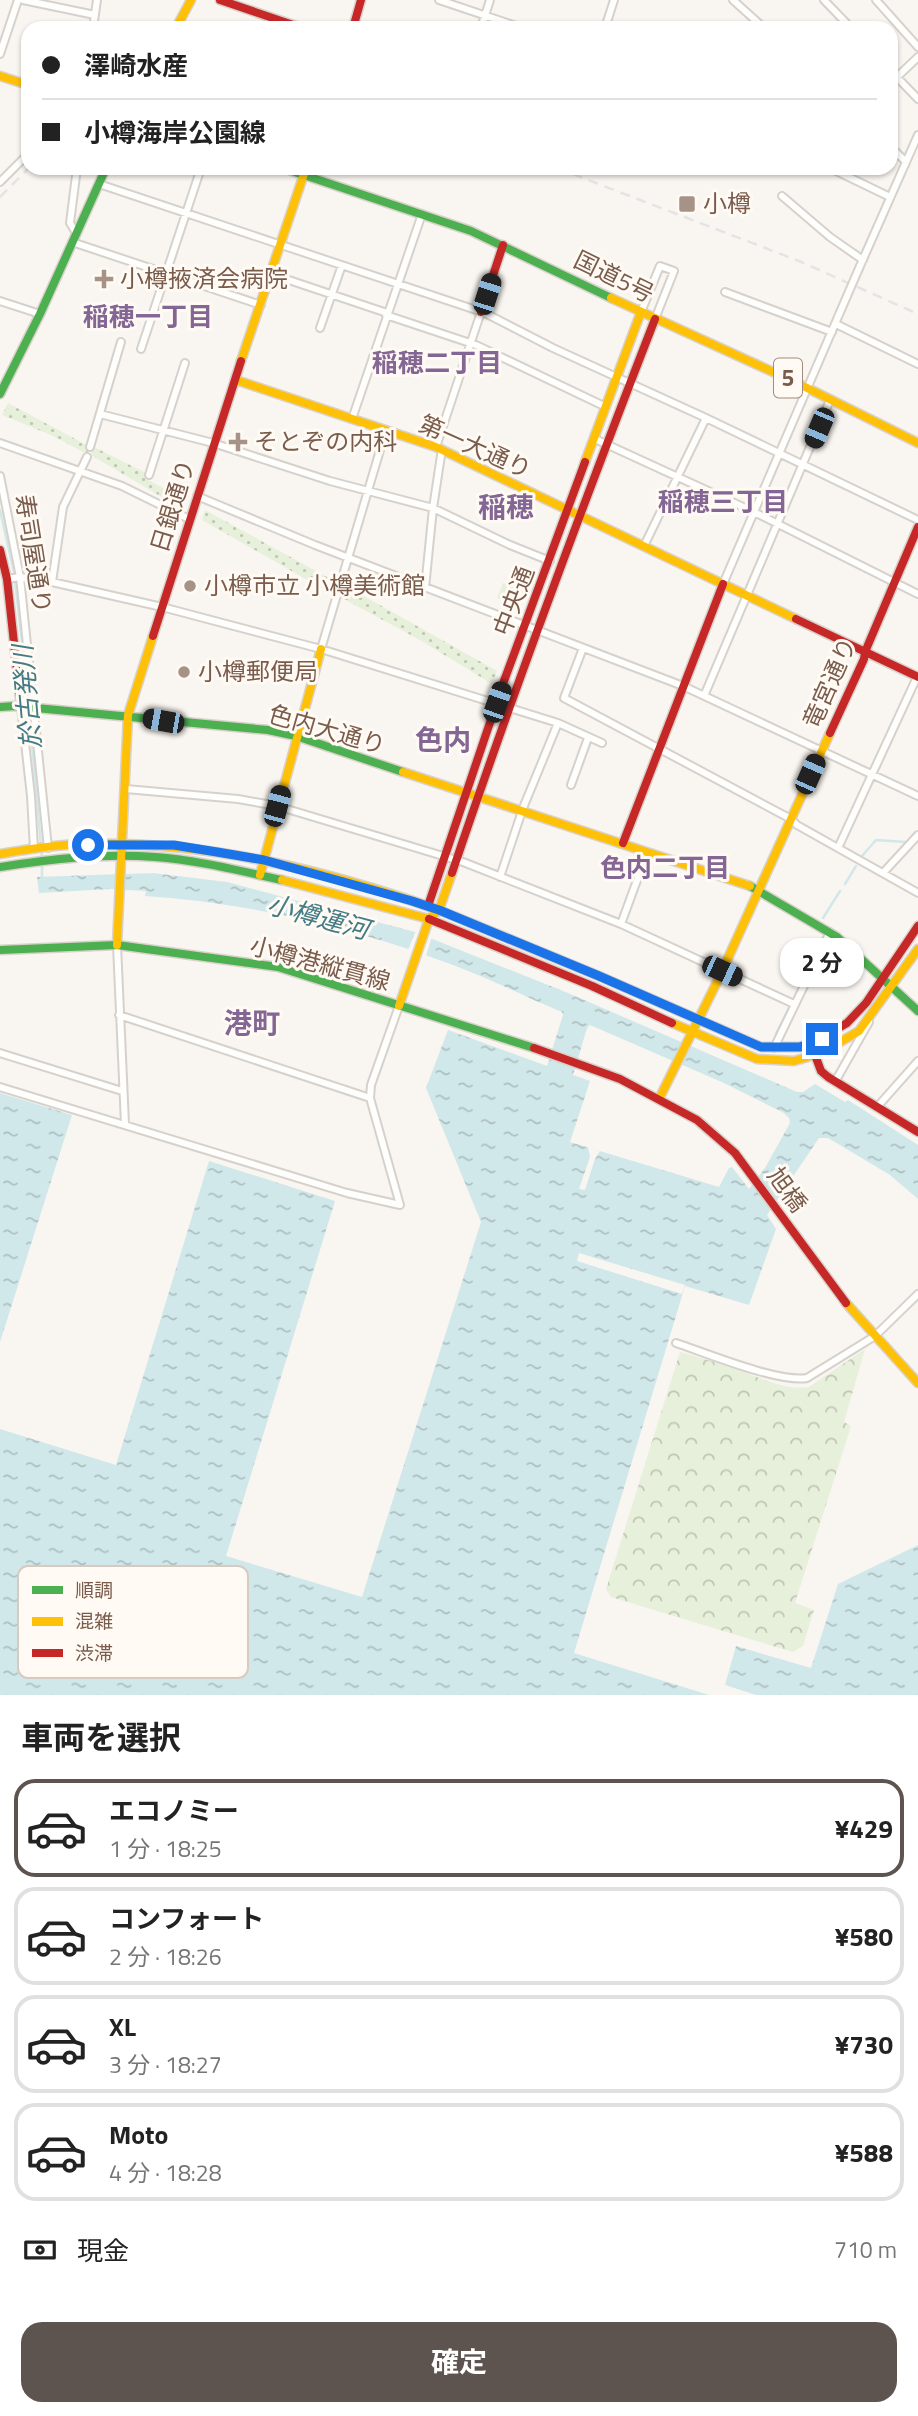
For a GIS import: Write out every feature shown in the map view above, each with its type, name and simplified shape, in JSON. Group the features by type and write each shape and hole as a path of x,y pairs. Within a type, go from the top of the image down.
{"main road":[{"path":"180,21 191,0"},
{"path":"220,0 282,21"},
{"path":"355,21 361,0"},
{"path":"0,76 21,83"},
{"path":"0,394 40,314 103,175"},
{"name":"日銀通り","path":"117,946 128,715 213,443 304,175"},
{"name":"国道5号","path":"316,175 503,245 641,313 809,388 918,443"},
{"path":"481,312 503,245"},
{"name":"中央通","path":"428,906 497,702 641,313"},
{"name":"中央通","path":"439,910 536,630 655,319"},
{"name":"第一大通り","path":"236,380 439,448 917,677"},
{"name":"竜宮通り","path":"659,1099 694,1032 864,659 918,527"},
{"name":"寿司屋通り","path":"0,551 27,708"},
{"path":"623,843 723,584"},
{"path":"260,875 321,649"},
{"name":"色内大通り","path":"0,707 128,715 163,721 268,730 296,736 623,843 759,890 830,932 918,1011"},
{"path":"0,854 34,849 122,844 174,845 264,860 439,910 761,1047 800,1047 822,1039 858,1013 918,926"},
{"path":"0,867 32,861 138,856 216,864 260,875 429,919 592,986 757,1059 794,1061 814,1055 859,1031 872,1017 918,949"},
{"path":"399,1006 425,933 429,919 428,906"},
{"path":"429,919 439,910"},
{"name":"小樽港縦貫線","path":"0,950 117,946 278,967 539,1050 620,1079 659,1099"},
{"path":"814,1055 821,1071 918,1132"},
{"name":"旭橋","path":"659,1099 681,1109 710,1129 735,1153 838,1294 918,1383"}],"street":[{"path":"0,54 20,0 94,15"},
{"path":"94,21 97,0"},
{"path":"439,0 502,21"},
{"path":"483,21 490,0"},
{"path":"607,21 614,0"},
{"path":"733,0 756,21"},
{"path":"824,0 844,21"},
{"path":"876,0 895,21"},
{"path":"898,25 918,47"},
{"path":"898,76 918,57"},
{"path":"898,78 918,99"},
{"path":"723,584 918,135"},
{"path":"898,154 906,162"},
{"path":"0,182 21,161"},
{"path":"76,233 70,223 77,175"},
{"path":"141,349 199,175"},
{"path":"844,175 890,197"},
{"path":"99,184 481,312 918,520"},
{"path":"782,196 861,263"},
{"path":"352,419 422,214"},
{"path":"72,242 261,305"},
{"path":"320,328 342,265"},
{"path":"641,313 660,266 674,271 655,319"},
{"path":"271,274 470,343 606,407"},
{"path":"725,292 832,332"},
{"path":"0,301 40,314"},
{"path":"425,588 439,448 481,312"},
{"path":"836,324 918,364"},
{"path":"90,447 121,342"},
{"path":"149,475 185,363"},
{"path":"704,696 830,400"},
{"path":"100,414 213,443 330,481 369,489 433,508 550,561"},
{"path":"644,546 706,418"},
{"path":"321,649 386,430"},
{"path":"595,439 754,512 918,594"},
{"path":"0,443 122,486 189,519"},
{"path":"51,582 63,507 87,457"},
{"name":"寿司屋通り","path":"0,477 2,500 20,577 34,849"},
{"path":"197,496 348,558 683,686 918,796"},
{"path":"6,579 20,577 51,582 162,607 321,649 497,702 558,723 602,743"},
{"path":"583,648 564,698 791,819 797,825 918,893"},
{"path":"838,848 917,677"},
{"name":"寿司屋通り","path":"27,708 48,848"},
{"path":"500,877 522,812 558,723"},
{"path":"571,785 588,738"},
{"path":"126,789 238,799 277,806 455,860 621,924 794,1004"},
{"path":"883,873 918,835"},
{"path":"621,924 647,853"},
{"path":"774,1048 830,932"},
{"path":"117,946 125,1124"},
{"path":"0,1087 347,1193 400,1205 370,1098 371,1084 399,1006"},
{"path":"119,1015 370,1098"},
{"path":"836,1080 872,1017"},
{"path":"0,1053 122,1091"},
{"path":"878,1106 918,1061"},
{"path":"676,1343 795,1380 807,1378 875,1336 918,1294"}],"green space":[{"path":"8,403 90,447 87,454 51,435 2,415"},
{"path":"94,447 146,473 146,479 186,500 182,509 91,455"},
{"path":"205,510 336,582 332,594 202,520"},
{"path":"503,583 522,590 516,605 497,598"},
{"path":"346,586 497,671 492,684 420,640 342,598"},
{"path":"865,1349 844,1422 851,1426 795,1603 814,1610 803,1646 793,1652 611,1597 606,1589 680,1352 780,1385 799,1388 809,1387"}],"water":[{"name":"小樽運河","path":"153,873 227,882 415,932 568,993 797,1092 803,1092 815,1084 845,1102 848,1100 918,1145 918,1199 890,1175 828,1138 819,1138 767,1215 776,1229 749,1305 685,1286 574,1653 709,1695 0,1695 0,1429 116,1465 209,1161 335,1201 226,1556 362,1597 481,1222 426,1088 448,1030 547,1066 563,1015 562,1012 453,965 302,919 185,899 145,896 146,891 110,889 39,893 37,877","holes":["590,1025 724,1083 784,1113 790,1123 765,1168 749,1189 732,1167 719,1187 570,1142 590,1081 573,1075"]},
{"path":"0,1093 72,1115 0,1342"},
{"path":"918,1545 918,1695 756,1695 725,1685 736,1646 811,1668 838,1584"}],"pier":[{"path":"416,930 432,936 426,956 408,950"},
{"path":"588,1147 600,1151 585,1190 579,1189 590,1157"},
{"path":"579,1253 685,1285 682,1294 577,1261"}],"waterway":[{"name":"於古発川","path":"0,510 14,572 29,704"},
{"name":"於古発川","path":"29,710 42,857"},
{"path":"862,856 876,840 905,842"},
{"name":"於古発川","path":"42,864 42,878"},
{"path":"845,884 856,866"},
{"path":"823,918 840,891"},
{"path":"776,1034 801,984"}],"railway":[{"path":"0,197 22,175"},
{"path":"575,175 799,261 918,314"}],"traffic: fast":[{"path":"0,394 40,314 103,175"},
{"path":"304,175 471,231 611,298"},
{"path":"0,707 15,706 268,730 296,736 403,772"},
{"path":"0,867 77,858 136,856 219,866 282,880"},
{"path":"750,886 837,937 918,1011"},
{"path":"0,950 117,945 278,967 534,1048"}],"traffic: slow":[{"path":"180,21 191,0"},
{"path":"0,76 21,83"},
{"path":"241,361 304,175"},
{"path":"611,298 795,382 918,443"},
{"path":"585,462 641,312"},
{"path":"236,380 436,447 796,619"},
{"path":"117,945 128,715 153,636"},
{"path":"260,875 321,649"},
{"path":"659,1099 719,978 830,733"},
{"path":"403,772 750,886"},
{"path":"0,854 79,844 134,844 223,853 311,871 439,910 429,919 399,1006"},
{"path":"452,873 439,910 761,1047 800,1047 818,1040"},
{"path":"282,880 429,919"},
{"path":"672,1023 757,1059 794,1061 821,1053 859,1031 918,949"},
{"path":"846,1303 918,1383"}],"traffic: jam":[{"path":"220,0 282,21"},
{"path":"355,21 361,0"},
{"path":"481,312 503,245"},
{"path":"452,873 550,594 655,319"},
{"path":"153,636 241,361"},
{"path":"428,906 504,681 585,462"},
{"path":"830,733 864,659 918,527"},
{"path":"0,550 7,579 21,707"},
{"path":"623,843 723,584"},
{"path":"796,619 918,677"},
{"path":"429,919 592,986 672,1023"},
{"path":"818,1040 847,1023 866,1003 918,926"},
{"path":"534,1048 620,1079 697,1120 735,1153 846,1303"},
{"path":"815,1055 821,1071 828,1077 918,1132"}],"place":[{"name":"小樽","path":"687,204"},
{"name":"小樽掖済会病院","path":"104,279"},
{"name":"そとぞの内科","path":"238,442"},
{"name":"小樽市立 小樽美術館","path":"190,586"},
{"name":"小樽郵便局","path":"184,672"}],"district":[{"name":"稲穂一丁目","path":"148,317"},
{"name":"稲穂二丁目","path":"437,363"},
{"name":"稲穂三丁目","path":"723,502"},
{"name":"稲穂","path":"506,507"},
{"name":"色内","path":"443,740"},
{"name":"色内二丁目","path":"665,868"},
{"name":"港町","path":"252,1023"}],"route":[{"path":"88,845 174,845 264,860 439,910 761,1047 800,1047 822,1039"}]}
